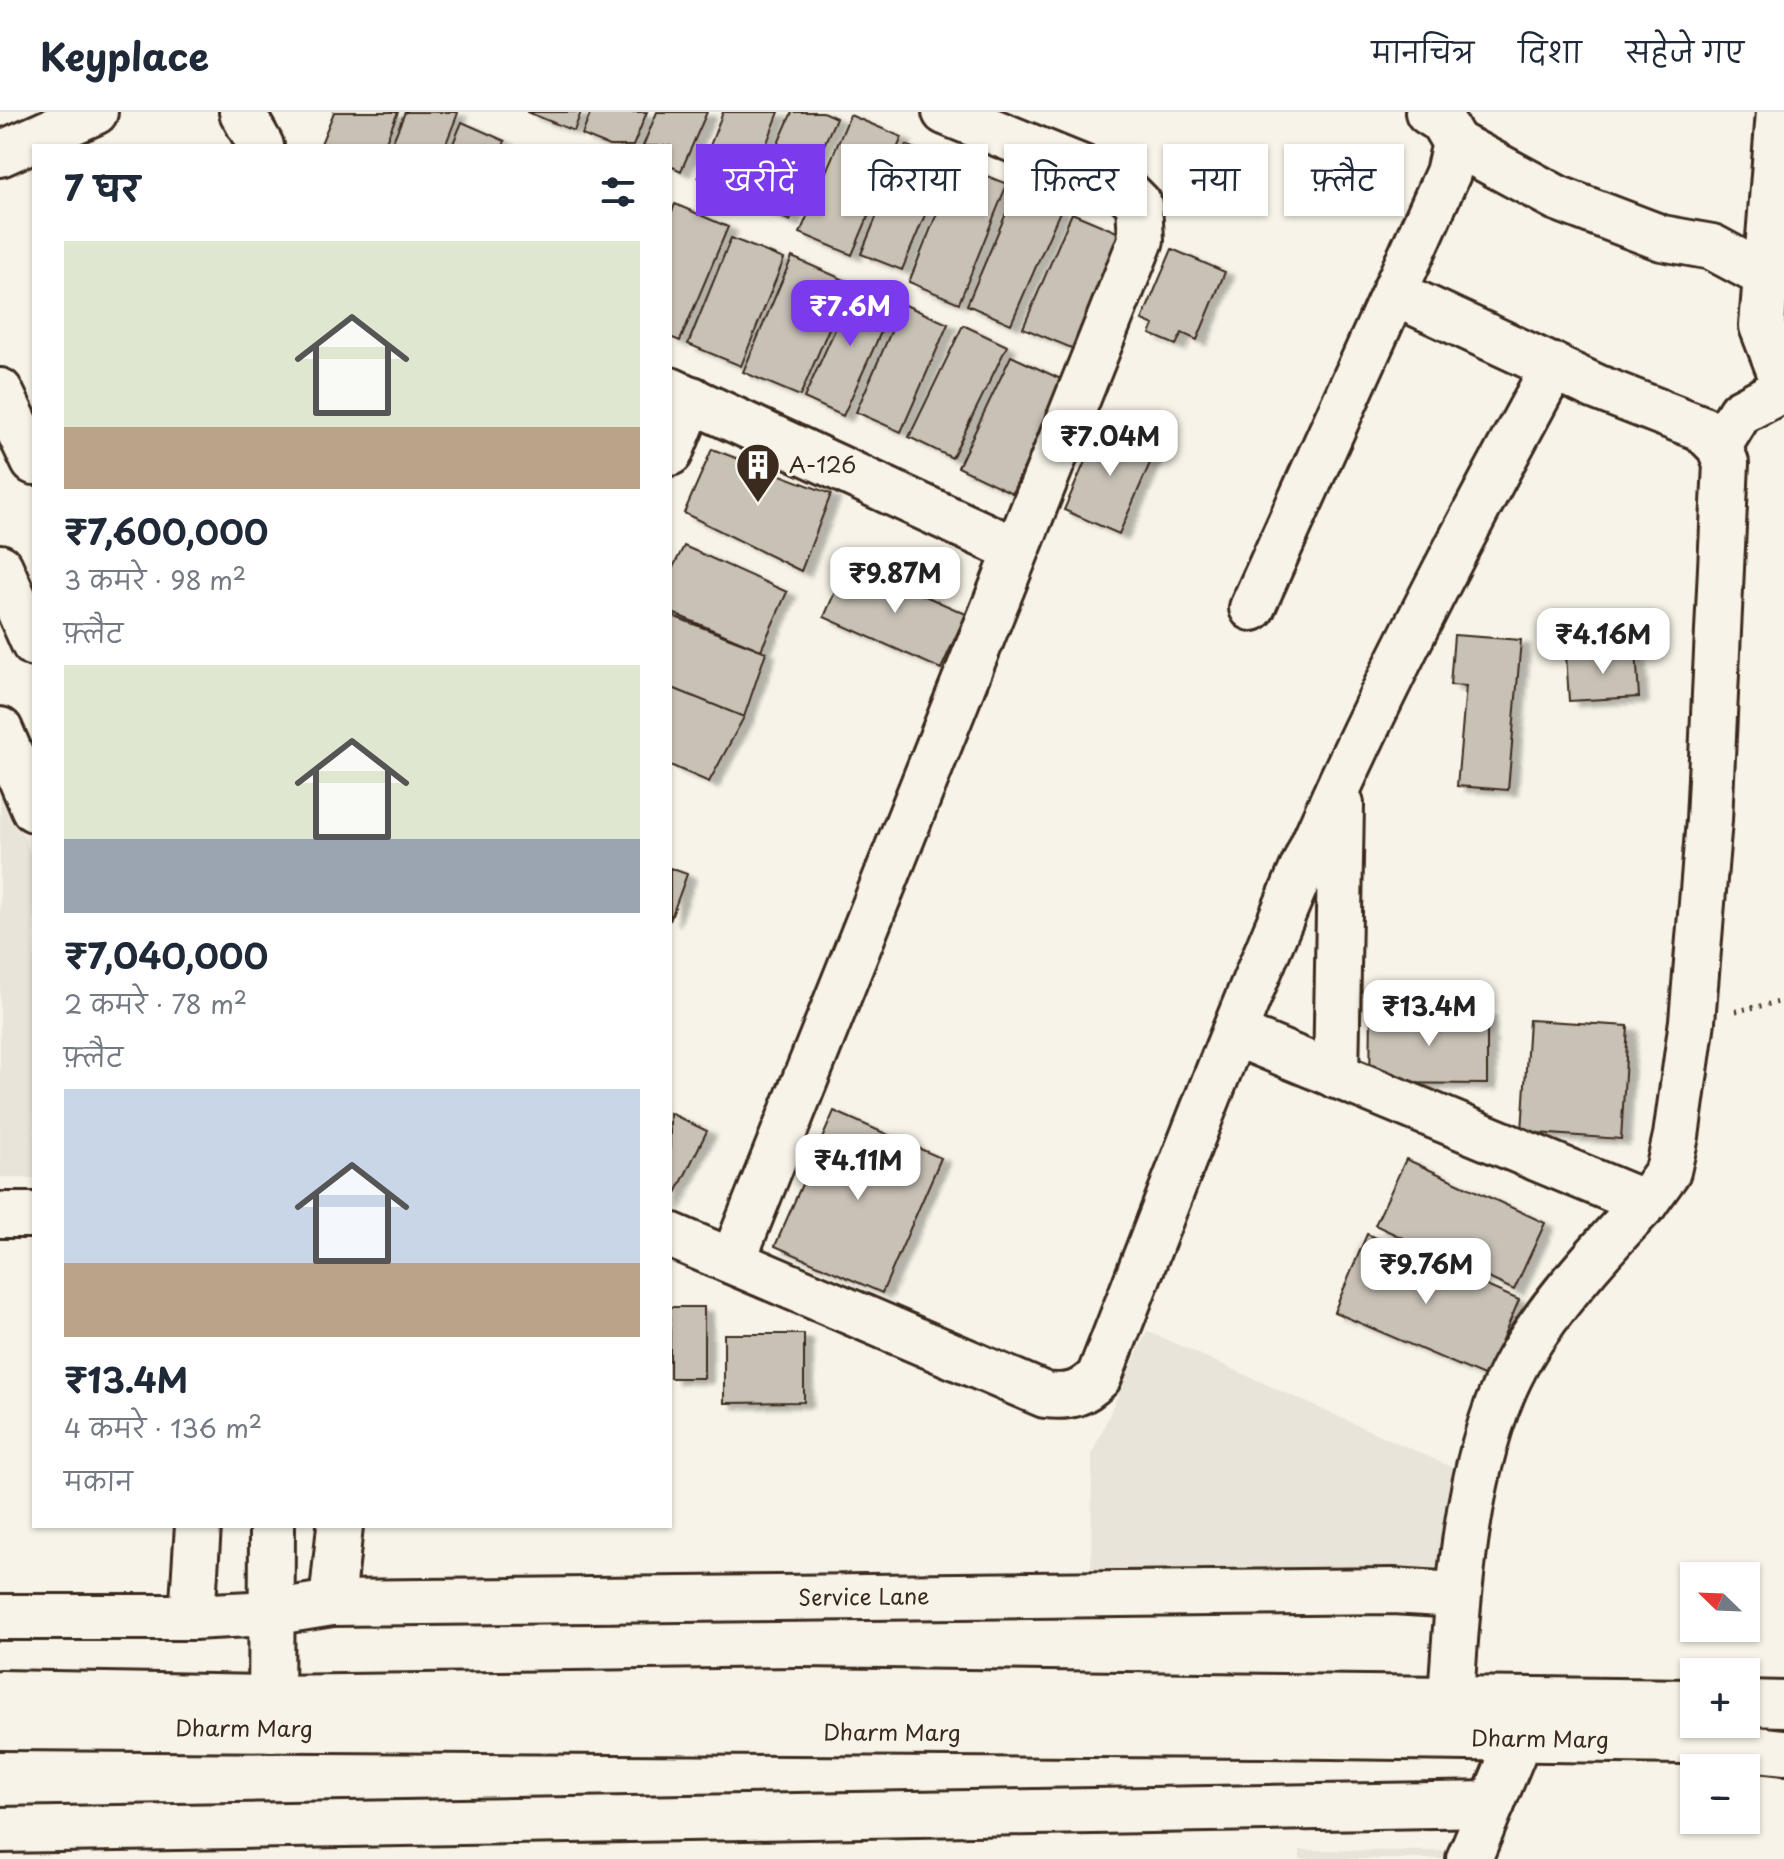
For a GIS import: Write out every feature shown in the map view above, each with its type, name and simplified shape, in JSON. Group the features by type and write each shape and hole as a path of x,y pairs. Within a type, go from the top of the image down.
{"street":[{"path":"0,154 95,112"},
{"path":"242,112 260,144"},
{"path":"733,1260 1141,240 1139,204 1117,182 945,112"},
{"path":"1719,446 1740,412 1784,386 1762,326 1779,112"},
{"path":"1442,128 1508,175 1568,203 1662,238 1712,247 1766,276"},
{"path":"1252,608 1448,173 1442,128"},
{"path":"1396,294 1701,428 1719,446 1726,463 1709,820 1692,1021 1676,1136 1668,1171 1645,1203 1601,1249 1537,1331 1511,1374 1488,1428 1457,1595 1451,1699"},
{"path":"672,1236 1045,1395 1064,1398 1083,1393 1099,1377 1234,1033 1342,781 1487,489 1554,366"},
{"path":"0,391 32,458"},
{"path":"672,442 681,394 1016,550"},
{"path":"0,567 32,639"},
{"path":"0,730 32,804"},
{"path":"1336,1076 1342,781"},
{"path":"1234,1033 1645,1203"},
{"path":"0,1215 32,1215"},
{"path":"192,1617 198,1528"},
{"path":"270,1714 272,1528"},
{"path":"332,1603 340,1528"},
{"name":"Service Lane","path":"0,1617 192,1617 270,1613 332,1603 1362,1591 1457,1595"},
{"name":"Dharm Marg","path":"0,1727 799,1691 1680,1702"},
{"name":"Dharm Marg","path":"0,1693 270,1714 1683,1741 1784,1752"},
{"path":"1760,1703 1784,1704"},
{"path":"1469,1859 1519,1739"},
{"path":"0,1830 1492,1804"}],"shaded area":[{"path":"0,776 32,857 32,1178 0,1177"},
{"path":"1147,1331 1465,1473 1449,1592 1091,1601 1092,1453"},
{"path":"1300,1850 1448,1851 1445,1859 1300,1859"}],"building":[{"path":"334,112 398,112 385,144 321,144"},
{"path":"405,112 458,113 446,144 392,144"},
{"path":"527,112 581,112 574,131"},
{"path":"591,112 647,112 634,144 604,144 582,135"},
{"path":"657,112 707,112 681,171 672,167 672,144 644,144"},
{"path":"723,112 779,112 766,144 711,144"},
{"path":"792,112 823,112 836,118 824,144 778,144"},
{"path":"850,115 902,137 899,144 841,144 841,216 869,216 852,255 800,233 807,216 825,216 825,174"},
{"path":"462,122 505,141 504,144 453,144"},
{"path":"988,176 1004,183 1004,191 959,303 909,282 936,216 988,216"},
{"path":"675,204 696,213 696,216 728,227 680,341 672,338 672,211"},
{"path":"877,216 924,216 902,270 861,254"},
{"path":"1005,216 1058,216 1011,324 967,305"},
{"path":"1071,216 1079,216 1124,235 1074,349 1023,328"},
{"path":"731,238 784,259 741,366 688,344"},
{"path":"1172,249 1225,272 1197,340 1182,333 1176,345 1150,334 1154,325 1142,320"},
{"path":"792,257 849,282 800,396 743,372"},
{"path":"857,281 896,299 843,416 804,398"},
{"path":"903,304 948,324 901,432 856,412"},
{"path":"963,325 1007,346 952,458 909,437"},
{"path":"1011,356 1065,381 1012,493 958,467"},
{"path":"1102,422 1157,447 1119,534 1064,510"},
{"name":"A-126","path":"712,449 831,494 801,571 684,513"},
{"path":"684,546 787,592 761,650 672,613 672,569"},
{"path":"848,562 966,614 941,669 824,617"},
{"path":"672,616 766,652 744,717 672,688"},
{"path":"1454,635 1521,640 1508,790 1457,786 1466,686 1450,685"},
{"path":"1636,650 1639,697 1569,701 1566,655"},
{"path":"672,688 744,717 709,782 672,766"},
{"path":"672,869 687,874 672,915"},
{"path":"1371,1012 1487,1012 1487,1084 1370,1083"},
{"path":"1529,1020 1628,1026 1621,1139 1522,1132"},
{"path":"834,1111 941,1158 882,1293 775,1246"},
{"path":"672,1114 707,1131 672,1201"},
{"path":"1406,1159 1545,1223 1514,1290 1375,1225"},
{"path":"1367,1234 1519,1300 1486,1377 1334,1312"},
{"path":"672,1307 704,1307 704,1378 672,1378"},
{"path":"724,1334 804,1334 804,1402 724,1403"}],"place":[{"name":"A-126","path":"758,504"}]}
